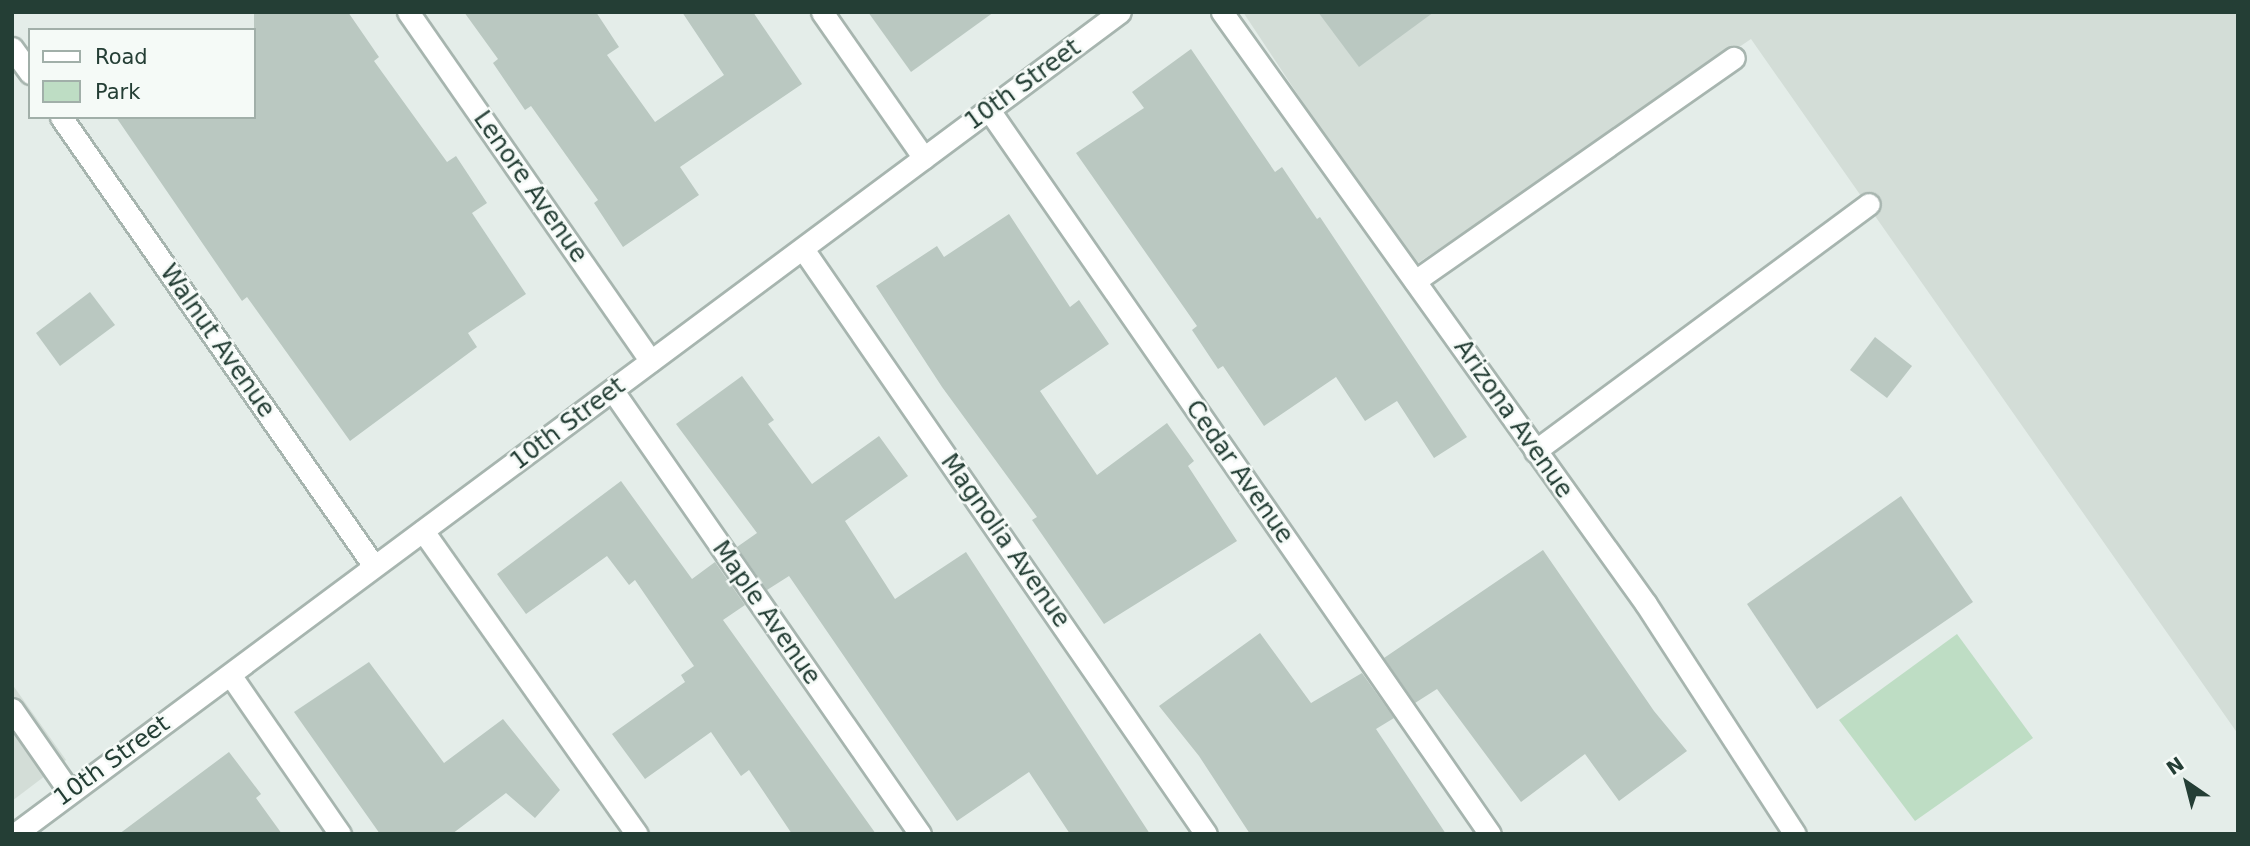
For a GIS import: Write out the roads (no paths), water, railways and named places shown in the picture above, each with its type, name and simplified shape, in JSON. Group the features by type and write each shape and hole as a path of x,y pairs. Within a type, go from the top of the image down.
{"street":[{"name":"Lenore Avenue","path":"408,12 651,361"},
{"path":"822,12 923,158"},
{"name":"10th Street","path":"15,834 69,791 231,676 374,566 1120,12"},
{"name":"Arizona Avenue","path":"1222,12 1646,604 1794,834"},
{"path":"12,48 28,70"},
{"path":"1415,281 1734,58"},
{"name":"Cedar Avenue","path":"989,110 1490,834"},
{"name":"Walnut Avenue","path":"62,119 374,566"},
{"path":"1535,451 1868,204"},
{"name":"Magnolia Avenue","path":"803,249 1206,834"},
{"name":"Maple Avenue","path":"613,391 920,834"},
{"path":"423,531 637,834"},
{"path":"231,676 340,834"},
{"path":"12,709 69,791"}]}
